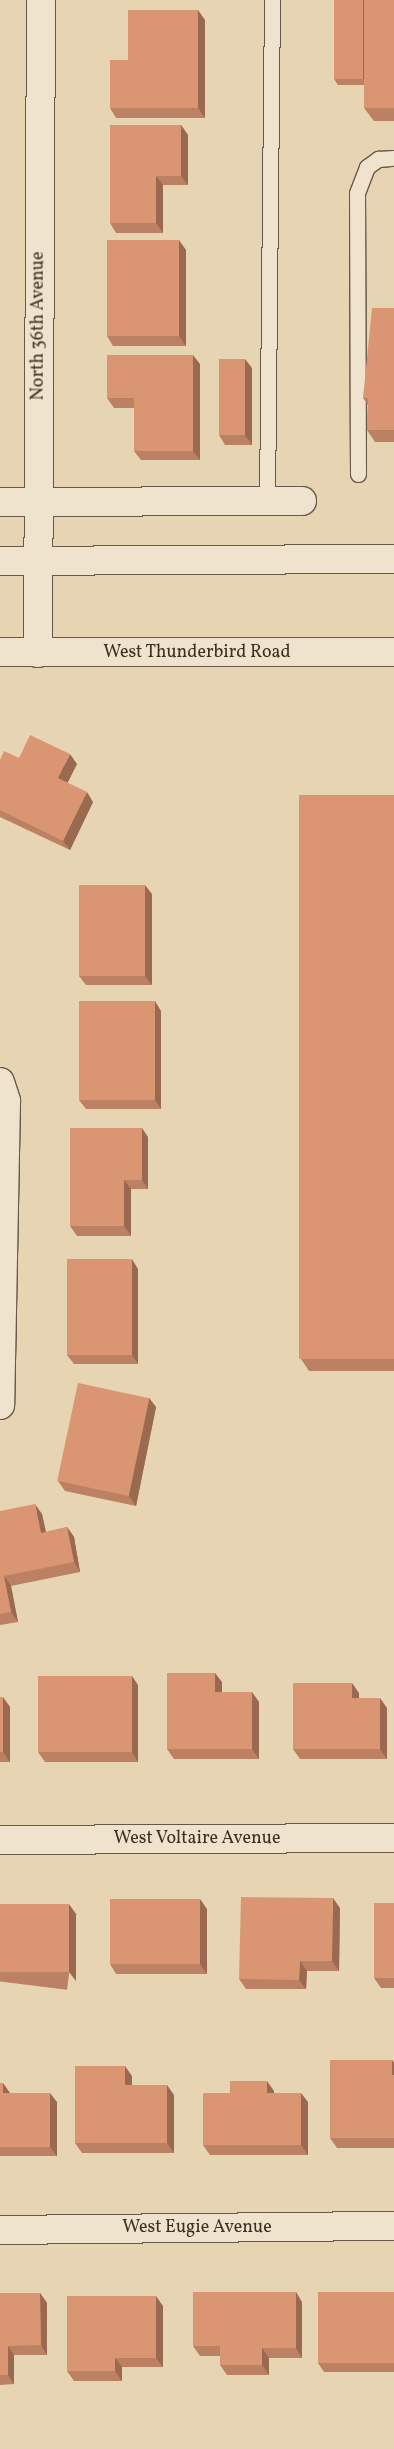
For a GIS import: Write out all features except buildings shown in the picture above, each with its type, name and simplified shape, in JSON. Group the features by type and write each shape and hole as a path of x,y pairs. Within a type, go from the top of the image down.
{"street":[{"name":"North 36th Avenue","path":"38,653 41,0"},
{"path":"0,502 302,500"},
{"path":"0,561 394,559"},
{"name":"West Thunderbird Road","path":"0,652 394,652"},
{"path":"0,1082 6,1101 0,1405"},
{"name":"West Voltaire Avenue","path":"0,1840 394,1838"},
{"name":"West Eugie Avenue","path":"0,2230 394,2226"}],"lane":[{"path":"268,501 272,0"},
{"path":"358,474 357,194 368,167 378,159 394,158"}]}
